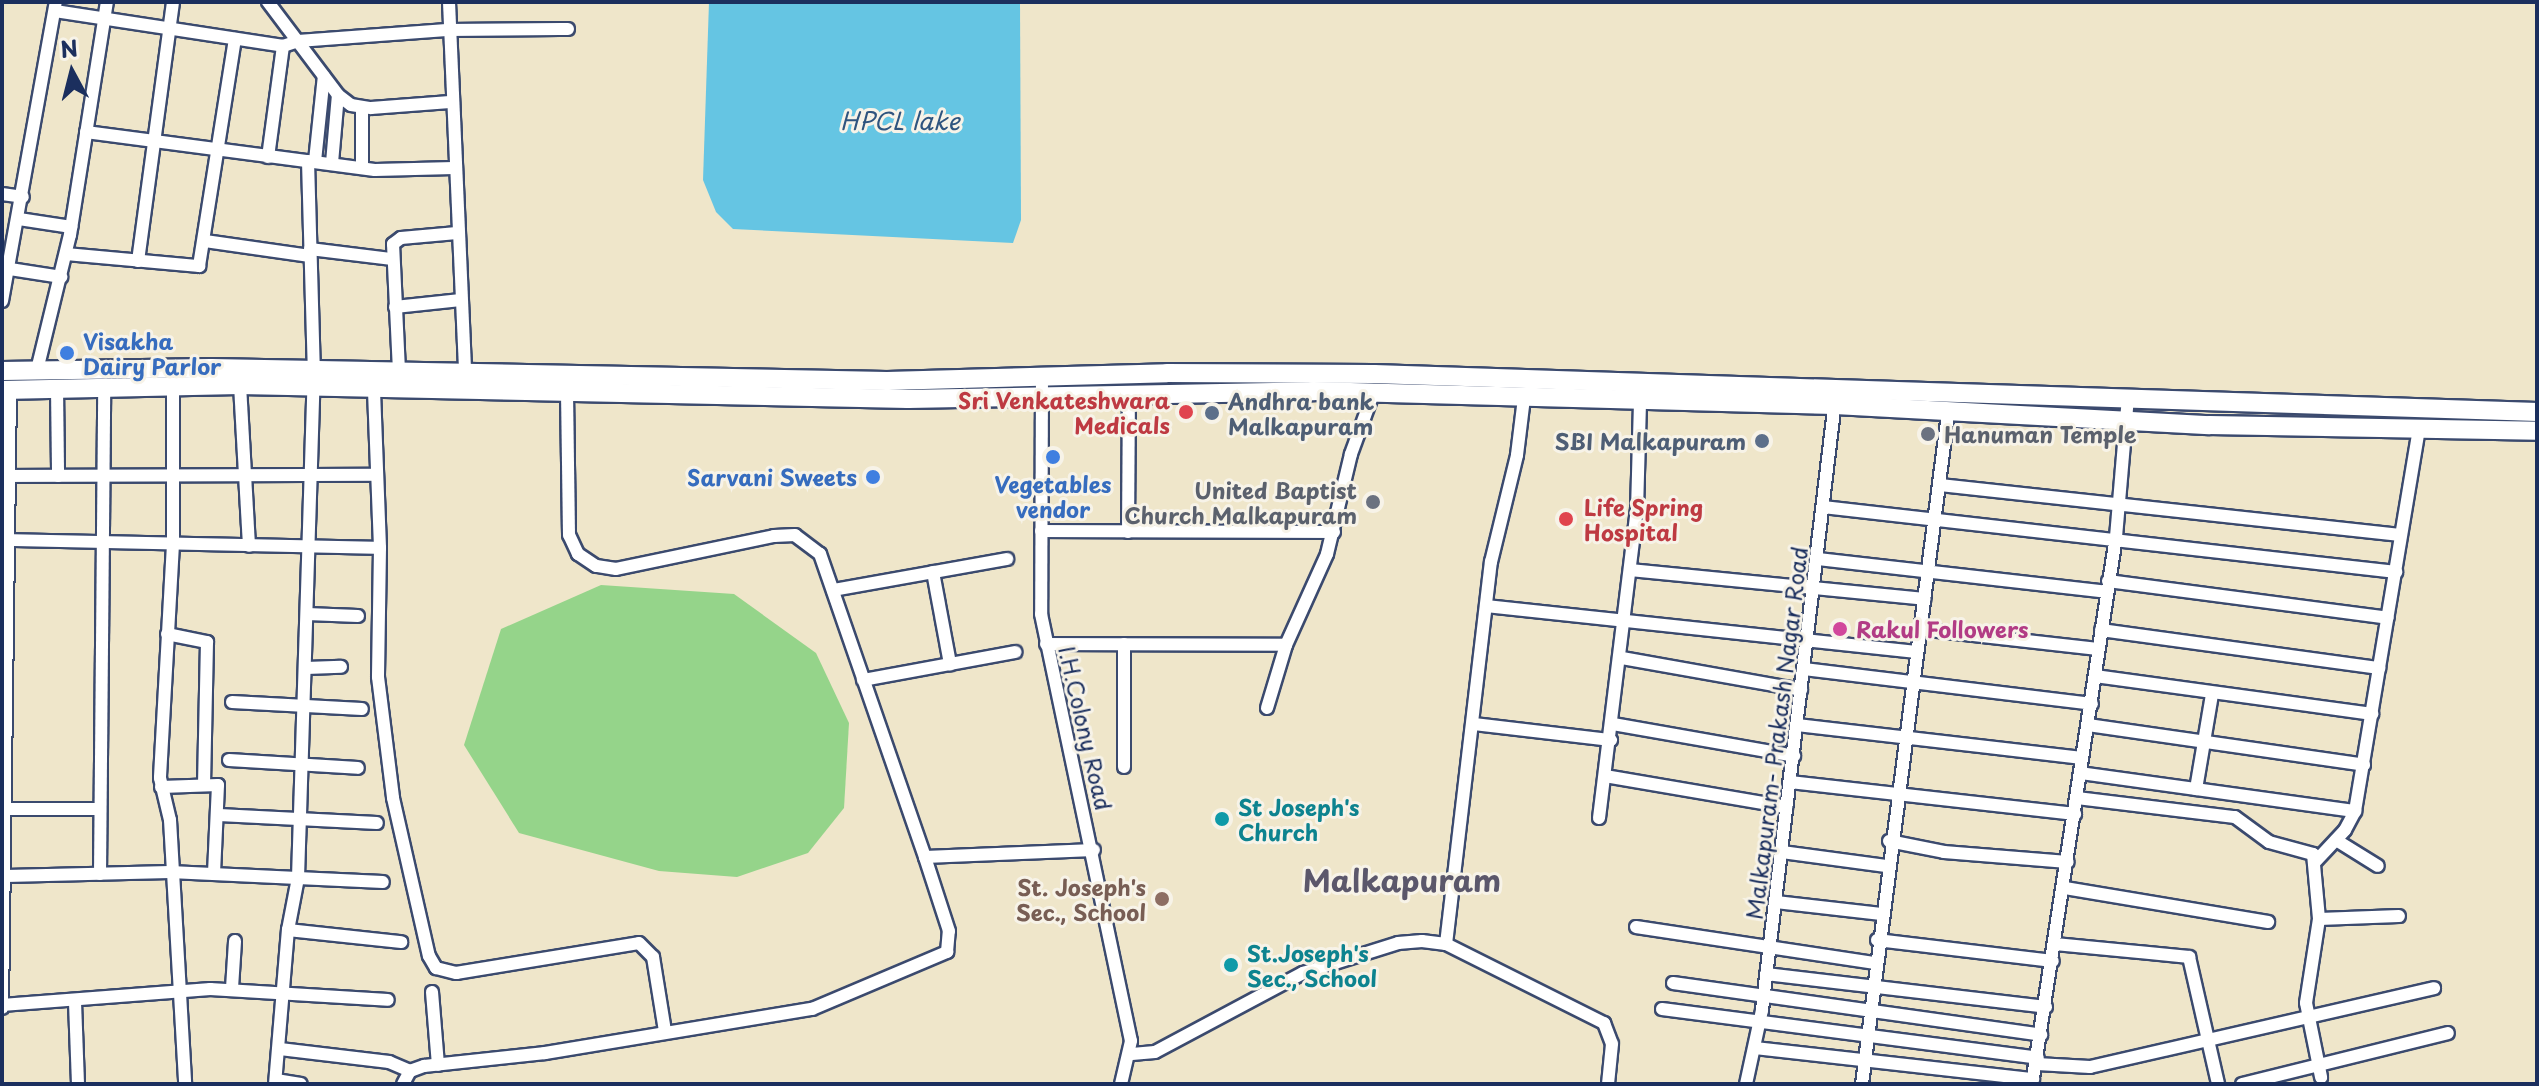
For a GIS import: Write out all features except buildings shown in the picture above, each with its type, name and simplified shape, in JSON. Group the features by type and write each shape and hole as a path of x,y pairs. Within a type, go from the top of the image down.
{"main road":[{"path":"6,381 37,370 313,379 374,391 908,399 1129,394 1373,394 1835,405 1948,414 2537,431"},
{"path":"6,381 57,388 240,385 399,371 887,381 1208,373 1837,386 2537,412"},
{"path":"1207,394 1208,373"}],"street":[{"path":"37,370 66,254 107,2"},
{"path":"138,261 173,2"},
{"path":"268,2 338,95 362,108 450,102"},
{"path":"449,2 450,102 465,372"},
{"path":"2,301 56,7 105,19 283,46 298,41 447,30 568,29"},
{"path":"66,254 191,269 199,266 235,39"},
{"path":"268,157 283,46"},
{"path":"301,1084 276,1082 288,930 298,878 311,544 312,161 324,76"},
{"path":"332,163 338,95"},
{"path":"362,108 362,168"},
{"path":"86,132 362,168 454,168"},
{"path":"2,194 23,197"},
{"path":"19,219 71,227"},
{"path":"399,371 392,259 396,239 457,233"},
{"path":"205,241 392,259"},
{"path":"10,269 61,277"},
{"path":"395,307 461,300"},
{"path":"280,1049 389,1062 410,1071 545,1053 820,1007 947,952 949,931 820,554 795,535 616,569 596,566 578,554 568,523 568,373"},
{"name":"I.H.Colony Road","path":"1042,375 1041,531 1046,644 1094,850 1132,1054"},
{"path":"6,381 6,876 2,1006 232,988 388,1000"},
{"path":"173,385 173,544 161,787 170,820 170,872 185,1084"},
{"path":"240,385 242,475 249,546"},
{"name":"Malkapuram- Prakash Nagar Road","path":"1746,1084 1760,1021 1776,902 1837,386"},
{"path":"100,874 106,476 104,387"},
{"path":"57,388 58,476"},
{"path":"374,391 380,548 378,677 390,777 411,887 436,968 456,973 639,943 653,957 665,1031"},
{"path":"1128,532 1129,394"},
{"path":"1267,708 1286,645 1334,532 1351,454 1373,394"},
{"path":"1755,1048 1864,1058 2032,1082 2065,888 2116,537 2128,397"},
{"path":"1446,944 1486,606 1524,398"},
{"path":"1599,818 1622,658 1640,401"},
{"path":"1871,1084 1862,1084 1877,940 1938,517 1948,414"},
{"path":"2316,868 2341,843 2355,811 2419,429"},
{"path":"5,476 377,475"},
{"path":"1940,485 2119,508 2400,535"},
{"path":"1823,507 2116,537 2396,572"},
{"path":"1041,531 1231,528 1334,532"},
{"path":"8,540 249,546 311,544 380,548"},
{"path":"833,590 1007,559"},
{"path":"1818,559 1929,574 2107,586 2388,618"},
{"path":"1630,570 1814,585 1925,599"},
{"path":"933,572 950,664"},
{"path":"1486,606 1917,652"},
{"path":"307,614 358,616"},
{"path":"1920,629 2098,649"},
{"path":"2101,630 2379,668"},
{"path":"167,634 207,642 204,784"},
{"path":"1046,644 1286,645"},
{"path":"1124,644 1124,767"},
{"path":"863,680 1015,652"},
{"path":"1622,658 1801,690"},
{"path":"306,668 341,667"},
{"path":"1804,669 1913,679 2092,704"},
{"path":"2095,676 2372,714"},
{"path":"2196,789 2212,694"},
{"path":"232,702 362,709"},
{"path":"1474,724 1611,740"},
{"path":"1613,724 1794,756"},
{"path":"1797,725 1905,735 2082,758"},
{"path":"2088,725 2206,739 2364,765"},
{"path":"229,760 302,762 358,768"},
{"path":"2080,773 2355,811"},
{"path":"1605,776 1786,807"},
{"path":"1790,782 1896,797 2075,814"},
{"path":"161,787 218,785 214,874"},
{"path":"2077,798 2235,817 2269,842 2308,850 2316,868 2319,919 2306,982 2309,1018 2320,1071"},
{"path":"6,809 100,809"},
{"path":"219,815 377,823"},
{"path":"1889,841 1944,852 2068,862"},
{"path":"2341,843 2378,866"},
{"path":"925,857 1094,850"},
{"path":"1782,852 1886,866"},
{"path":"6,876 170,872 383,882"},
{"path":"2065,888 2268,922"},
{"path":"1776,902 1881,914"},
{"path":"2319,919 2399,916"},
{"path":"1636,927 1875,963"},
{"path":"288,930 401,942"},
{"path":"1877,940 2053,961"},
{"path":"232,988 235,941"},
{"path":"1121,1084 1132,1054 1155,1052 1303,973 1398,943 1446,944 1604,1023 1612,1044 1608,1084"},
{"path":"2055,944 2185,955 2192,960 2218,1084"},
{"path":"1766,974 2046,1007"},
{"path":"1673,983 1763,1000 1871,1010 2041,1035"},
{"path":"1662,1009 1869,1035 2085,1068 2434,988"},
{"path":"432,992 438,1065"},
{"path":"75,1002 78,1084"},
{"path":"2242,1084 2320,1071 2448,1033"},
{"path":"403,1084 410,1071"}],"green space":[{"path":"601,585 734,594 816,653 849,723 844,808 808,853 737,877 659,871 519,833 464,745 501,629"}],"water":[{"name":"HPCL lake","path":"709,2 1020,2 1021,220 1013,243 733,229 716,212 703,180"}],"place":[{"name":"Visakha Dairy Parlor","path":"67,353"},
{"name":"Sri Venkateshwara Medicals","path":"1186,412"},
{"name":"Andhra bank Malkapuram","path":"1212,413"},
{"name":"Hanuman Temple","path":"1928,434"},
{"name":"SBI Malkapuram","path":"1762,441"},
{"name":"Vegetables vendor","path":"1053,457"},
{"name":"Sarvani Sweets","path":"873,477"},
{"name":"United Baptist Church Malkapuram","path":"1373,502"},
{"name":"Life Spring Hospital","path":"1566,519"},
{"name":"Rakul Followers","path":"1840,629"},
{"name":"St Joseph's Church","path":"1222,819"},
{"name":"St. Joseph's Sec., School","path":"1162,899"},
{"name":"St.Joseph's Sec., School","path":"1231,965"}],"district":[{"name":"Malkapuram","path":"1402,880"}]}
